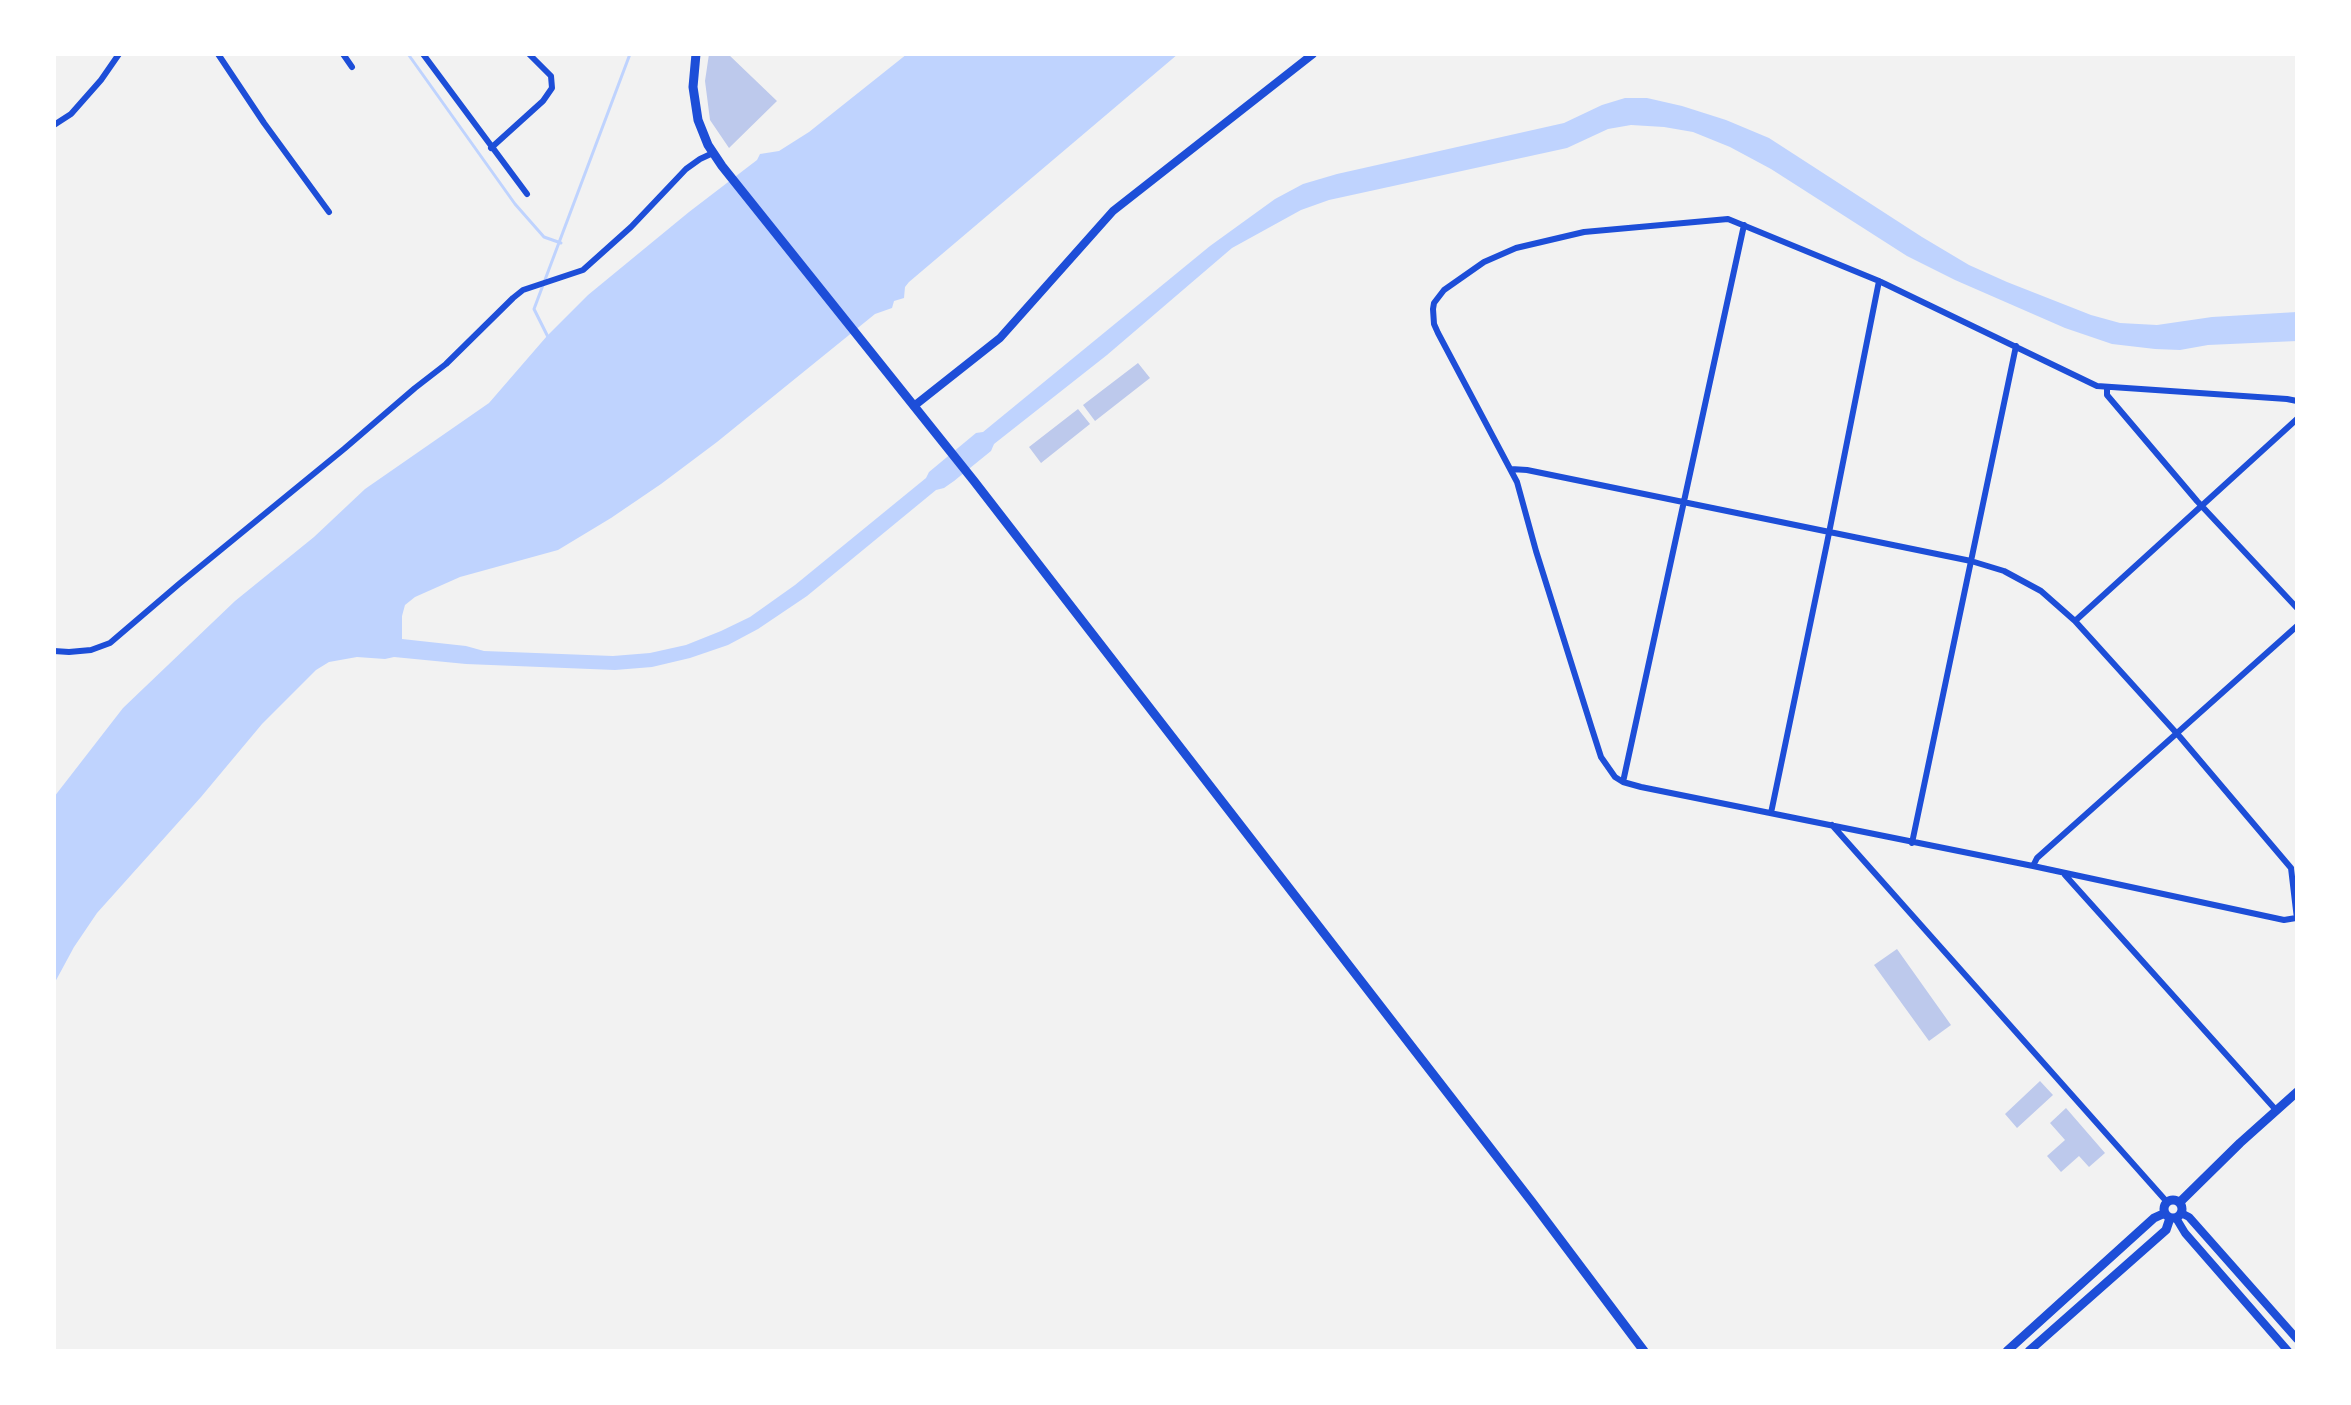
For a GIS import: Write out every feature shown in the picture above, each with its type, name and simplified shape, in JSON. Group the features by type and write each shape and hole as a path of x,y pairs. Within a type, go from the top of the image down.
{"main road":[{"path":"696,54 694,104 698,120 722,166 973,480 1644,1351"},
{"path":"2029,1351 2166,1230 2174,1213 2297,1092"},
{"path":"2167,1202 2164,1207 2174,1213"},
{"path":"2007,1351 2154,1218 2174,1213"}],"street":[{"path":"54,125 71,114 119,54"},
{"path":"218,54 329,212"},
{"path":"343,54 352,67"},
{"path":"423,54 527,194"},
{"path":"491,148 543,101 552,88 551,76 529,54"},
{"path":"914,406 1000,338 1113,211 1313,54"},
{"path":"54,651 91,650 110,643 446,364 513,298 523,290 583,270 602,256 686,169 713,153"},
{"path":"1511,469 1971,561 2004,571 2041,591 2075,621 2294,868 2297,918 2284,920 1623,782 1615,777 1601,757 1536,551 1522,495 1434,324 1434,303 1475,268 1499,254 1562,236 1614,228 1732,219 1879,281 2088,382 2107,388 2297,401"},
{"path":"1623,782 1744,225"},
{"path":"1771,813 1879,281"},
{"path":"1912,843 2016,346"},
{"path":"2107,388 2107,395 2202,506 2297,608"},
{"path":"2075,621 2297,419"},
{"path":"2033,866 2037,858 2297,626"},
{"path":"1832,825 2167,1202"},
{"path":"2064,873 2276,1110"},
{"path":"2174,1213 2189,1217 2297,1339"},
{"path":"2174,1213 2179,1226 2288,1351"},
{"path":"2251,1309 2262,1299"}],"water":[{"path":"907,54 1178,54 909,282 904,298 894,301 892,308 875,314 717,442 611,518 558,550 460,577 415,597 405,605 402,639 484,651 613,656 650,653 686,645 721,631 750,617 795,585 976,433 983,432 1210,246 1275,199 1303,184 1337,174 1564,123 1625,98 1647,98 1682,106 1769,138 1969,265 2091,315 2120,323 2157,325 2212,317 2297,312 2297,341 2208,345 2180,350 2112,344 2065,328 1955,280 1907,256 1771,169 1730,147 1693,132 1664,127 1631,125 1608,129 1567,148 1329,200 1301,210 1232,248 1107,355 994,444 991,451 954,481 936,490 807,596 728,645 652,667 615,670 466,664 394,657 357,657 329,662 316,670 262,724 97,913 54,984 54,797 123,708 235,601 314,537 365,489 489,403 547,336 588,295 757,160 760,154 779,151 809,132"}],"building":[{"path":"709,54 728,54 777,101 729,148 710,120 705,81"},
{"path":"1138,363 1150,378 1095,421 1083,405"},
{"path":"1078,409 1090,424 1041,463 1029,447"},
{"path":"1897,949 1951,1025 1929,1041 1874,965"},
{"path":"2040,1081 2053,1095 2017,1128 2005,1114"},
{"path":"2066,1108 2105,1153 2089,1167 2079,1156 2061,1172 2047,1156 2065,1140 2050,1123"}],"waterway":[{"path":"408,54 515,204 544,237 561,243"},
{"path":"548,337 534,309 630,54"}]}
